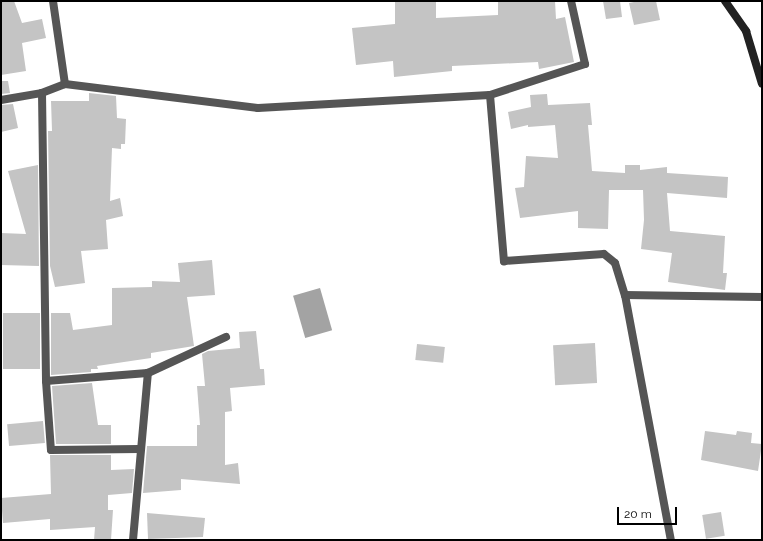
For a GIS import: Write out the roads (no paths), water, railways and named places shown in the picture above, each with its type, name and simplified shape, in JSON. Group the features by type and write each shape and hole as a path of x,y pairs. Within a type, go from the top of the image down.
{"main road":[{"path":"725,1 746,31 762,84"}],"street":[{"path":"53,1 65,84"},
{"path":"1,100 42,93 65,84 258,108 490,95 584,64 571,1"},
{"path":"42,93 46,380 51,450 139,449"},
{"path":"490,95 504,261 604,254 615,263 624,295 671,540"},
{"path":"624,295 762,297"},
{"path":"46,380 148,373 226,338"},
{"path":"133,540 139,449 148,373"}]}
